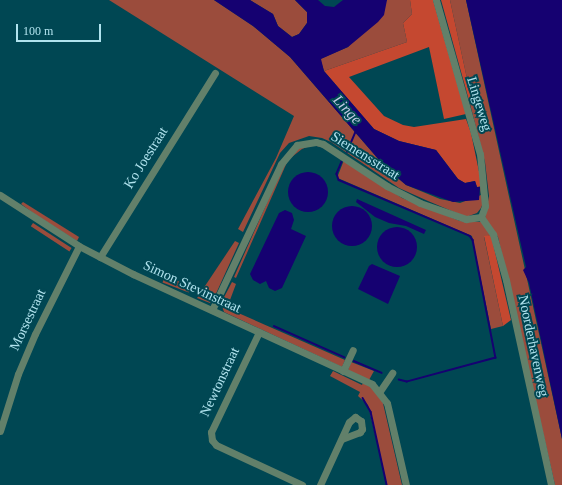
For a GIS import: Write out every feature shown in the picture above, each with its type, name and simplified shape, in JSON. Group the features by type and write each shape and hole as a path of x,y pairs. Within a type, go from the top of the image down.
{"street":[{"name":"Lingeweg","path":"436,0 480,154 485,206 481,217"},
{"name":"Ko Joestraat","path":"100,257 215,73"},
{"name":"Siemensstraat","path":"212,310 281,164 297,145 311,142 323,144 387,186 420,203 466,219 481,217"},
{"name":"Simon Stevinstraat","path":"0,195 79,246 100,257 372,384 380,391"},
{"name":"Noorderhavenweg","path":"481,217 493,234 506,280 551,485"},
{"name":"Morsestraat","path":"0,431 18,374 35,334 79,246"},
{"name":"Newtonstraat","path":"258,332 211,432 212,440 216,445 302,485"},
{"path":"343,371 354,350"},
{"path":"392,374 380,391 387,403 406,485"},
{"path":"320,485 342,439"}],"shaded area":[{"path":"109,0 214,0 253,26 290,57 386,168 406,185 440,199 460,203 481,195 480,187 482,186 483,203 481,208 477,213 466,217 399,188 331,142 322,138 309,136 289,143 280,153 243,232 238,229 276,158 294,116"},
{"path":"250,0 295,0 307,12 307,23 299,34 292,37 278,26 273,14"},
{"path":"387,0 410,0 412,14 403,23 407,42 324,71 320,59 348,47"},
{"path":"410,0 433,0 466,114 444,119 429,47 349,77 384,116 403,125 414,127 466,119 471,133 482,186 477,187 475,181 465,183 458,179 436,150 399,141 374,129 324,71 407,42 403,23 412,14"},
{"path":"441,0 450,0 471,97 470,104"},
{"path":"450,0 466,0 562,439 562,485 555,485 498,237 485,218 489,196 485,162 470,104 471,97"},
{"path":"312,143 321,147 312,145 302,149 288,160 236,278 234,277 286,160 294,150"},
{"path":"344,160 402,198 460,221 482,222 491,235 484,237 503,326 491,329 472,236 337,178"},
{"path":"23,202 79,237 77,241 36,215 21,204"},
{"path":"33,223 72,248 69,251 31,226"},
{"path":"491,235 511,320 503,326 484,236"},
{"path":"235,241 239,243 214,298 210,303 197,298"},
{"path":"165,276 191,286 189,293 162,283"},
{"path":"232,282 236,284 227,308 345,360 342,367 224,312 221,303"},
{"path":"351,362 374,371 369,380 348,370"},
{"path":"333,371 362,385 364,380 382,399 402,485 387,485 368,405 358,396 360,392 330,376"}],"water":[{"name":"Linge","path":"214,0 250,0 273,14 278,26 292,37 299,34 307,23 307,12 295,0 318,0 325,6 334,7 343,0 387,0 384,15 378,22 348,47 321,59 324,71 374,129 399,141 436,150 458,179 465,183 475,181 477,187 480,187 479,200 453,202 406,185 386,168 290,57 253,26"},
{"path":"466,0 562,0 562,439 529,283 523,270 526,267"},
{"path":"304,172 312,172 319,175 325,181 328,192 325,203 319,209 312,212 304,212 297,209 291,203 288,196 288,188 291,181 297,175"},
{"path":"357,199 426,230 424,234 406,226 389,223 375,217 356,202"},
{"path":"348,206 356,206 363,209 369,215 372,226 369,237 363,243 356,246 348,246 341,243 335,237 332,230 332,222 335,215 341,209"},
{"path":"285,210 292,213 294,220 291,229 306,236 282,288 275,291 269,288 266,281 260,284 253,280 250,274 279,213"},
{"path":"393,227 401,227 408,230 414,236 417,247 414,258 408,264 401,267 393,267 386,264 380,258 377,251 377,243 380,236 386,230"},
{"path":"372,264 400,276 388,304 358,289 369,266"}],"waterway":[{"name":"Linge","path":"347,152 356,131"},
{"path":"342,162 337,174 339,180 470,236 473,240 496,358 407,382 399,380"},
{"path":"274,326 344,357"},
{"path":"354,361 382,373"},
{"path":"363,398 371,412 387,485"}]}
